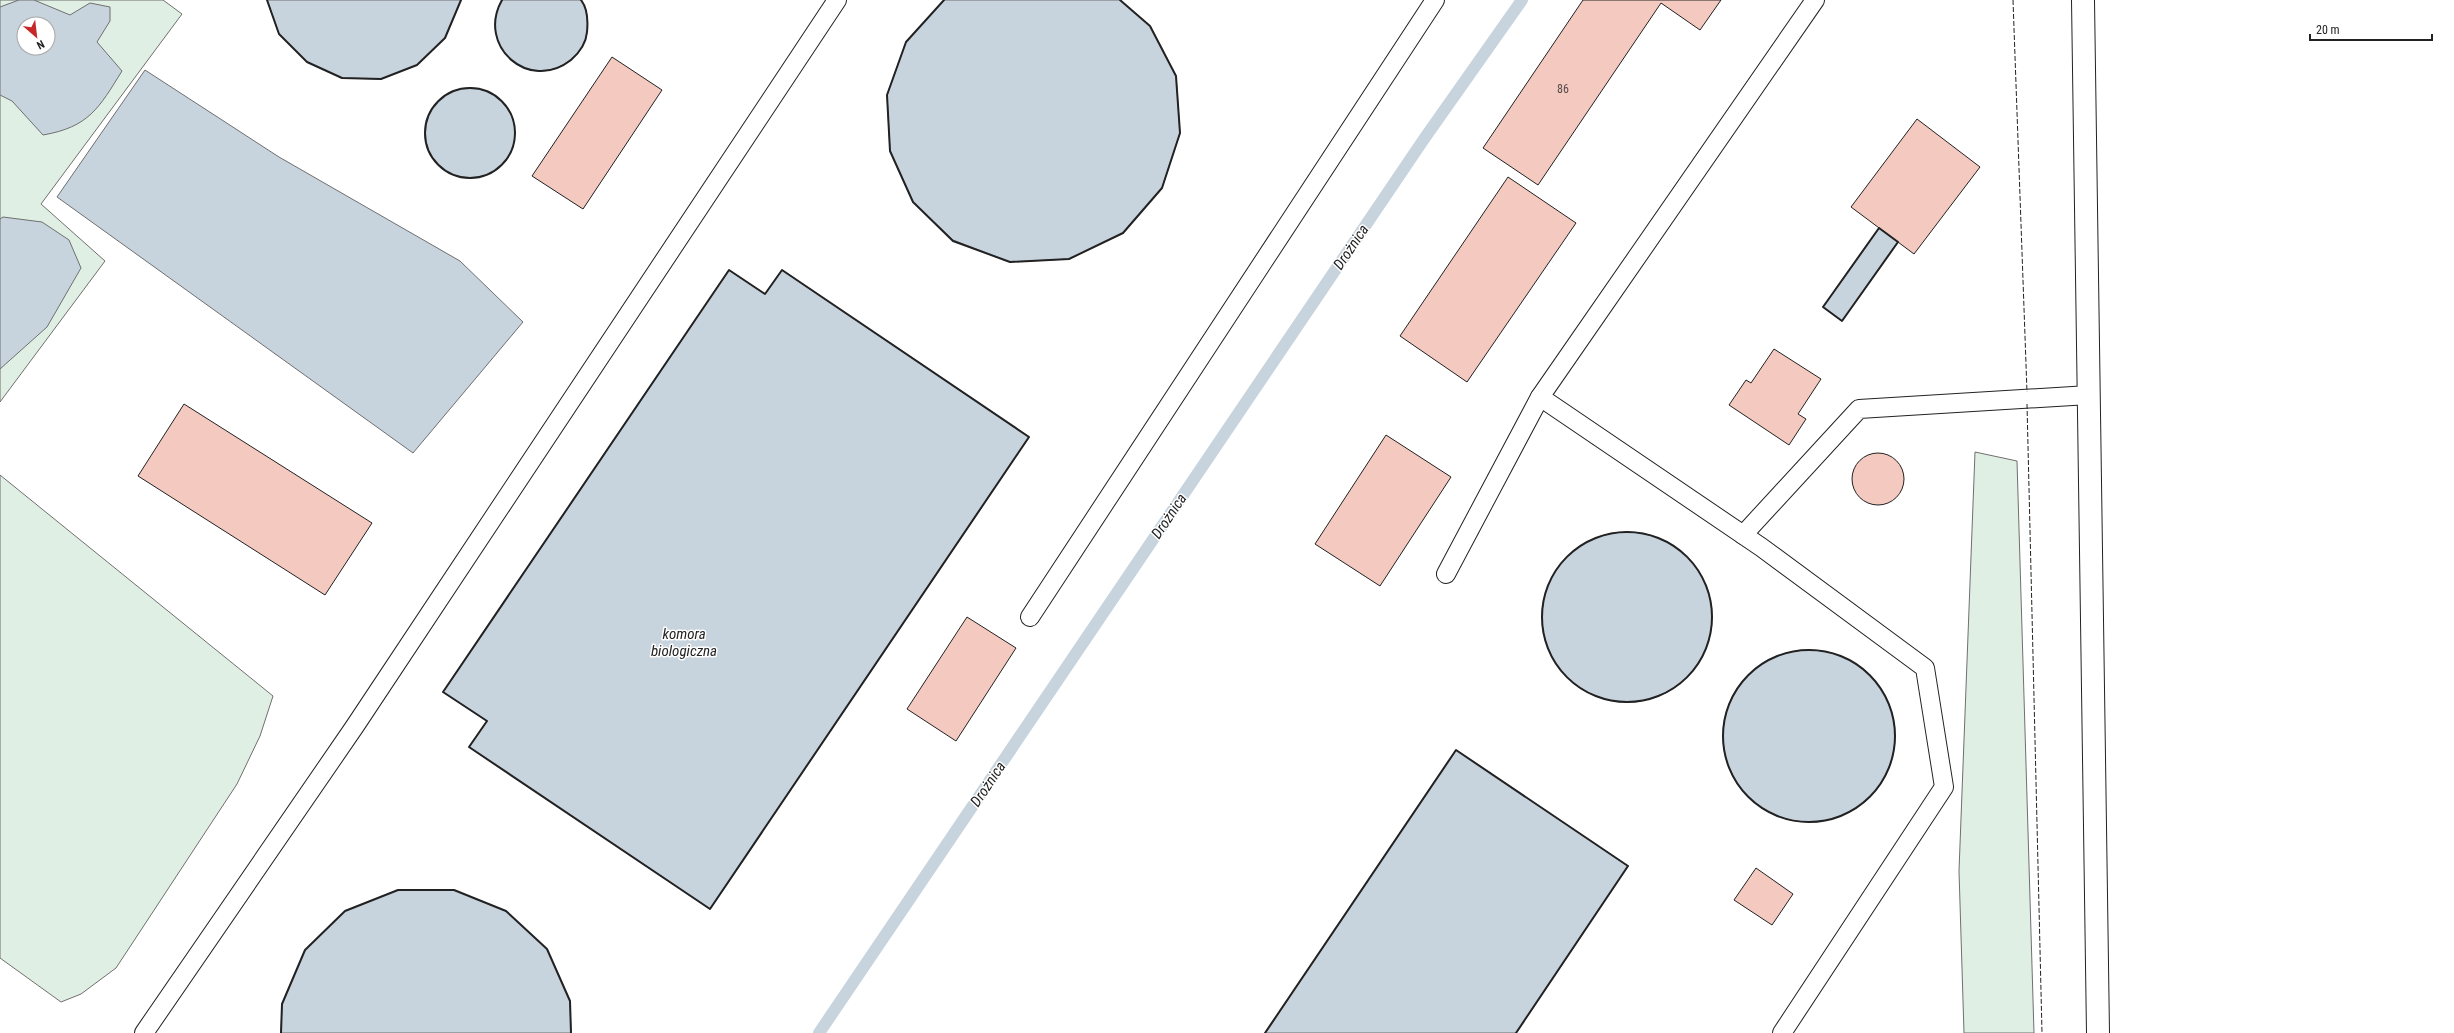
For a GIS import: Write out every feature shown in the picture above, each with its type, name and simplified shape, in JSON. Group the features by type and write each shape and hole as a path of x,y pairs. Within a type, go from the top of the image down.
{"main road":[{"path":"2083,0 2098,1033"}],"lane":[{"path":"144,1033 355,726 838,0"},
{"path":"1030,617 1435,0"},
{"path":"1446,574 1540,397 1815,0"},
{"path":"1743,535 1859,409 2088,395"},
{"path":"1540,397 1743,535 1925,668 1944,787 1782,1033"}],"green space":[{"path":"0,0 163,0 182,14 41,204 105,261 0,402"},
{"path":"1975,452 2017,461 2034,1033 1964,1033 1959,871"},
{"path":"0,475 273,696 260,736 237,784 116,968 81,994 61,1002 0,958"}],"water":[{"path":"19,0 34,0 70,15 90,3 110,7 110,21 97,42 122,71 99,105 91,114 72,127 43,135 12,101 0,95 0,7"},
{"path":"267,0 461,0 445,38 417,65 381,79 342,78 307,62 279,34"},
{"path":"502,0 581,0 585,7 587,20 584,44 570,60 554,69 538,71 524,68 511,60 501,48 496,33 496,17"},
{"path":"944,0 1120,0 1150,26 1176,76 1180,133 1162,188 1123,233 1069,259 1010,262 953,240 913,202 890,151 887,95 906,42"},
{"path":"145,70 279,157 460,261 523,322 413,453 57,197"},
{"path":"470,88 487,91 502,101 512,116 515,133 512,150 502,165 487,175 470,178 453,175 438,165 428,150 425,133 428,116 438,101 453,91"},
{"path":"3,217 42,222 69,240 81,268 47,327 0,369 0,219"},
{"path":"1879,228 1898,242 1842,321 1823,307"},
{"name":"komora biologiczna","path":"729,270 765,294 782,270 1029,437 710,909 469,747 487,721 443,692"},
{"path":"1627,532 1652,536 1667,542 1681,551 1693,563 1702,577 1708,592 1712,617 1708,642 1702,657 1693,671 1681,683 1667,692 1652,698 1627,702 1602,698 1587,692 1573,683 1561,671 1552,657 1546,642 1542,617 1546,592 1552,577 1561,563 1573,551 1587,542 1602,536"},
{"path":"1801,650 1817,650 1834,653 1850,660 1864,669 1876,681 1885,695 1892,711 1895,736 1894,753 1889,769 1876,791 1864,803 1850,812 1834,819 1817,822 1801,822 1784,819 1768,812 1754,803 1742,791 1733,777 1726,761 1723,744 1723,728 1726,711 1733,695 1742,681 1754,669 1768,660 1784,653"},
{"path":"1456,750 1628,866 1516,1033 1265,1033"},
{"path":"398,890 454,890 506,911 547,949 570,1001 571,1033 281,1033 282,1004 305,950 345,911"}],"building":[{"path":"1583,0 1721,0 1700,30 1661,3 1538,185 1483,148"},
{"path":"612,57 662,90 583,209 532,176"},
{"path":"1917,119 1980,167 1914,254 1851,207"},
{"path":"1508,177 1576,223 1467,382 1400,336"},
{"path":"1774,349 1821,379 1798,414 1806,419 1789,445 1729,405 1746,380 1751,383"},
{"path":"184,404 372,523 325,595 138,476"},
{"path":"1386,435 1451,477 1380,586 1315,544"},
{"path":"1873,453 1883,453 1892,457 1900,465 1904,474 1904,484 1900,493 1892,501 1883,505 1873,505 1864,501 1856,493 1852,484 1852,474 1856,465 1864,457"},
{"path":"967,617 1016,648 956,741 907,709"},
{"path":"1756,868 1793,894 1772,925 1734,900"}],"waterway":[{"name":"Drożnica","path":"819,1033 1424,139 1522,0"}],"fence":[{"path":"2013,0 2027,392"},
{"path":"2027,404 2042,1033"}],"wall":[{"path":"267,0 279,34 307,62 342,78 381,79 417,65 445,38 461,0"},
{"path":"502,0 496,17 496,33 501,48 511,60 524,68 539,71 555,69 571,60 582,48 586,36 587,16 581,0"},
{"path":"944,0 906,42 887,95 890,151 913,202 953,241 1010,262 1069,259 1123,233 1162,188 1180,133 1176,76 1150,26 1120,0"},
{"path":"470,88 487,91 502,101 512,116 515,133 512,150 502,165 487,175 470,178 453,175 438,165 428,150 425,133 428,116 438,101 453,91 470,88"},
{"path":"1879,228 1898,242 1842,321 1823,307 1879,228"},
{"path":"729,270 765,294 782,270 1029,437 710,909 469,747 487,721 443,692 729,270"},
{"path":"1627,532 1652,536 1667,542 1681,551 1693,563 1702,577 1708,592 1712,617 1708,642 1702,657 1693,671 1681,683 1667,692 1652,698 1627,702 1602,698 1587,692 1573,683 1561,671 1552,657 1546,642 1542,617 1546,592 1552,577 1561,563 1573,551 1587,542 1602,536 1627,532"},
{"path":"1801,650 1817,650 1834,653 1850,660 1864,669 1876,681 1885,695 1892,711 1895,736 1894,753 1889,769 1876,791 1864,803 1850,812 1834,819 1817,822 1801,822 1784,819 1768,812 1754,803 1742,791 1733,777 1726,761 1723,744 1723,728 1726,711 1733,695 1742,681 1754,669 1768,660 1784,653 1801,650"},
{"path":"1265,1033 1456,750 1628,866 1516,1033"},
{"path":"281,1033 282,1004 305,950 345,911 398,890 454,890 506,911 547,949 570,1001 571,1033"}]}
